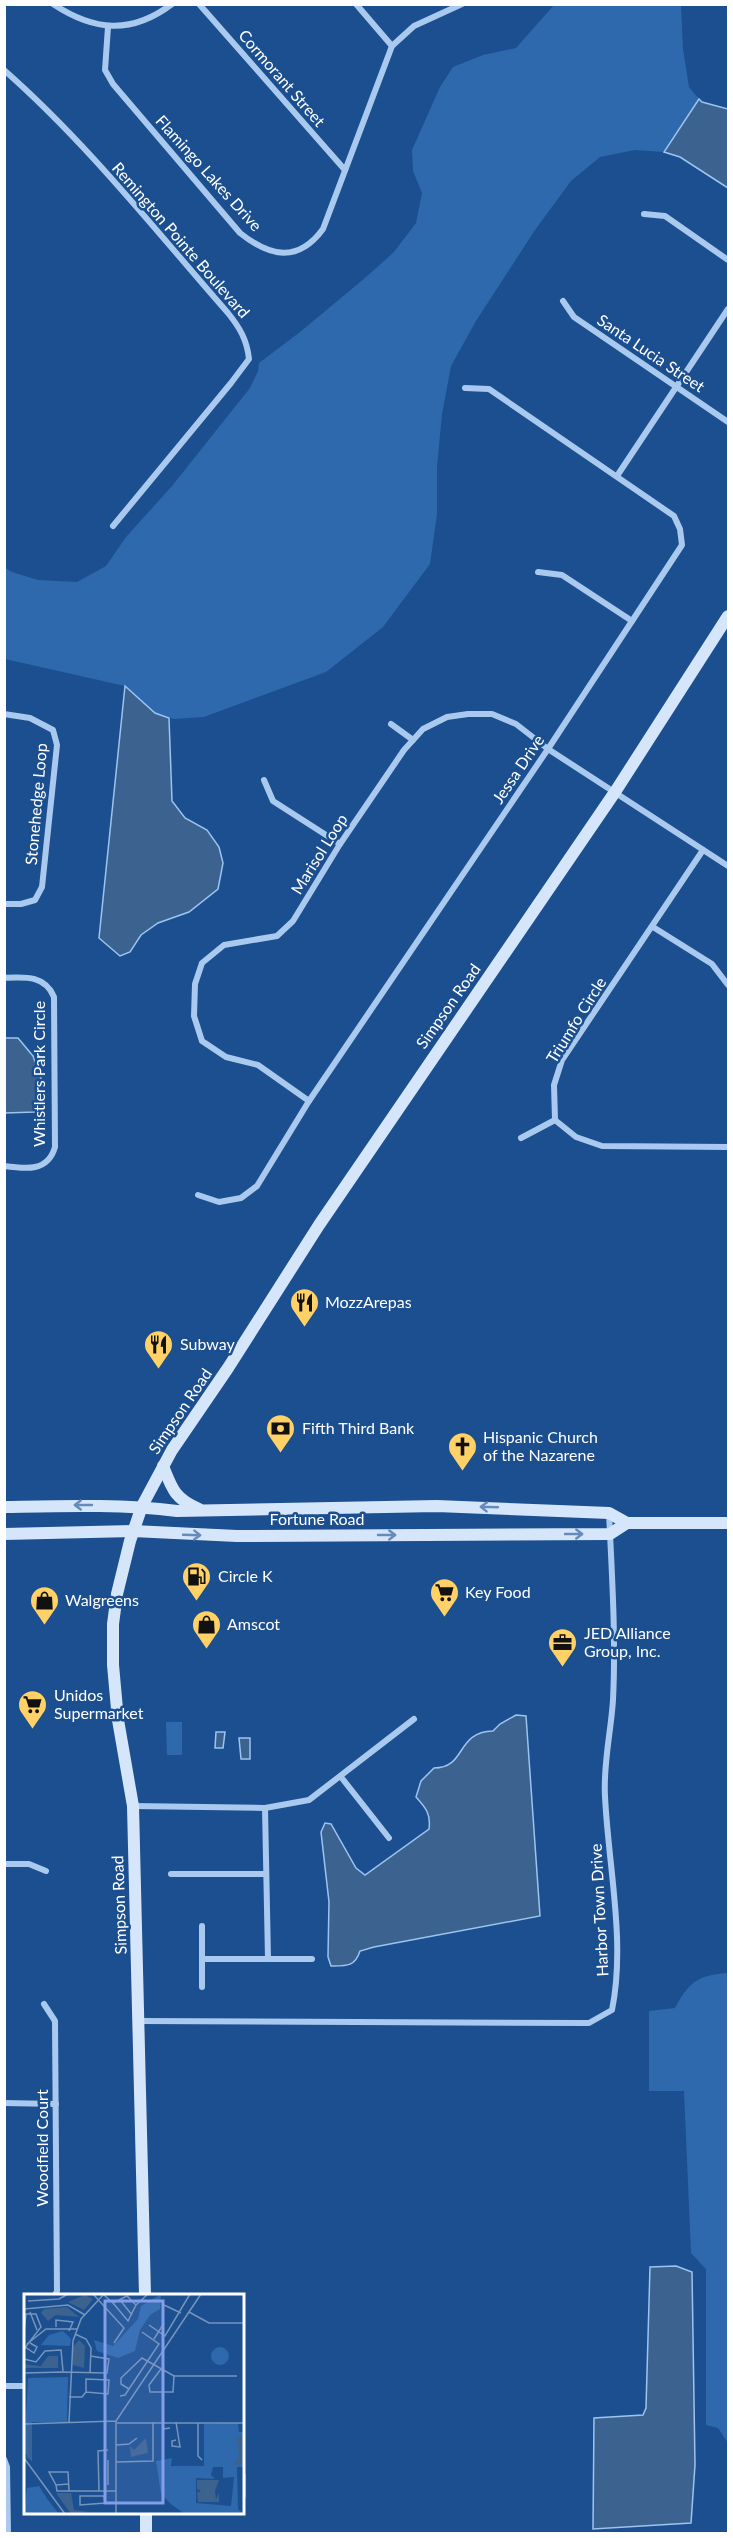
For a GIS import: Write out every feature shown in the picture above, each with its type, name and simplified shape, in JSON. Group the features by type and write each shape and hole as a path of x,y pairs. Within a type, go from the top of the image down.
{"main road":[{"name":"Simpson Road","path":"145,2294 133,1806 118,1720 113,1655 117,1594 133,1531 142,1506 172,1450 228,1368 319,1226 615,792 729,616"},
{"path":"164,1466 175,1495 186,1504 203,1510"},
{"name":"Fortune Road","path":"4,1507 142,1506 177,1511 437,1506 609,1513 627,1523 729,1523"},
{"path":"610,1534 627,1523"},
{"name":"Fortune Road","path":"4,1534 133,1531 237,1536 610,1534"},
{"path":"146,2514 146,2534"}],"street":[{"path":"53,4 72,17 108,27 132,25 160,13 172,4"},
{"name":"Cormorant Street","path":"199,4 345,170"},
{"path":"356,4 392,46"},
{"name":"Flamingo Lakes Drive","path":"108,27 105,70 113,84 240,233 258,247 281,253 293,252 310,244 328,220 392,46 414,26 462,4"},
{"name":"Remington Pointe Boulevard","path":"4,70 45,108 92,158 228,313 238,326 247,345 249,358 243,367 113,526"},
{"path":"644,214 665,216 729,260"},
{"name":"Santa Lucia Street","path":"563,302 574,317 729,422"},
{"path":"617,476 729,309"},
{"name":"Jessa Drive","path":"198,1195 219,1202 241,1198 257,1185 309,1101 548,749 682,545 680,529 674,516 489,389 465,388"},
{"path":"538,572 562,575 632,621"},
{"name":"Stonehedge Loop","path":"4,714 30,718 53,730 57,745 42,887 35,900 21,904 4,904"},
{"name":"Marisol Loop","path":"309,1101 258,1065 226,1057 201,1041 194,1016 195,984 201,963 224,945 277,936 293,921 340,844 423,729 447,717 492,714 516,724 548,749 729,866"},
{"path":"391,724 413,740"},
{"path":"264,780 273,801 340,844"},
{"name":"Triumfo Circle","path":"555,1120 554,1085 562,1060 703,850"},
{"path":"653,927 712,964 728,985"},
{"name":"Whistlers Park Circle","path":"4,978 37,979 48,986 54,997 55,1147 49,1159 37,1168 4,1166"},
{"path":"520,1138 555,1120 576,1137 602,1146 729,1147"},
{"name":"Harbor Town Drive","path":"139,2021 589,2023 612,2010 616,1989 616,1942 604,1793 613,1701 615,1630 609,1513"},
{"path":"133,1806 265,1808 309,1800 414,1719"},
{"path":"340,1777 389,1838"},
{"path":"265,1808 268,1959"},
{"path":"4,1864 29,1864 46,1871"},
{"path":"171,1874 267,1874"},
{"path":"202,1926 202,1987"},
{"path":"202,1959 312,1959"},
{"name":"Woodfield Court","path":"44,2004 55,2021 56,2294"},
{"path":"4,2103 56,2104"},
{"path":"4,2386 24,2386"},
{"path":"4,2459 7,2467 8,2534"}],"shaded area":[{"path":"554,5 681,5 683,49 689,87 699,99 664,152 635,150 600,157 571,181 535,230 476,321 451,366 442,414 437,467 437,514 430,564 383,627 326,672 204,717 174,719 155,713 125,686 5,659 4,567 12,572 38,580 77,582 106,566 126,537 172,486 250,388 259,363 365,278 394,252 416,223 422,193 413,171 412,150 440,87 453,67 483,55 516,48"},
{"path":"699,99 702,102 728,109 728,188 680,157 664,152"},
{"path":"125,686 155,713 169,718 172,801 185,818 207,830 219,847 223,863 218,889 189,912 158,923 141,935 130,952 120,956 99,938"},
{"path":"4,1038 18,1038 33,1056 43,1084 35,1112 5,1113"},
{"path":"516,1715 526,1716 540,1916 374,1947 360,1951 353,1963 331,1966 328,1957 329,1902 321,1832 325,1823 331,1824 356,1868 365,1875 429,1829 427,1811 416,1797 421,1781 434,1768 452,1762 472,1737 493,1731"},
{"path":"166,1722 182,1722 182,1755 167,1755"},
{"path":"216,1732 225,1732 223,1748 215,1748"},
{"path":"239,1738 250,1738 250,1759 241,1759"},
{"path":"728,1973 728,2443 718,2428 706,2425 706,2269 691,2253 684,2091 649,2091 649,2011 675,2008 690,1986 702,1978"},
{"path":"676,2266 692,2272 695,2465 691,2523 593,2529 594,2418 643,2415 646,2408 650,2267"}],"place":[{"name":"MozzArepas","path":"304,1328"},
{"name":"Subway","path":"159,1370"},
{"name":"Fifth Third Bank","path":"281,1454"},
{"name":"Hispanic Church of the Nazarene","path":"462,1472"},
{"name":"Circle K","path":"197,1602"},
{"name":"Key Food","path":"444,1618"},
{"name":"Walgreens","path":"44,1626"},
{"name":"Amscot","path":"206,1650"},
{"name":"JED Alliance Group, Inc.","path":"563,1668"},
{"name":"Unidos Supermarket","path":"33,1730"}]}
